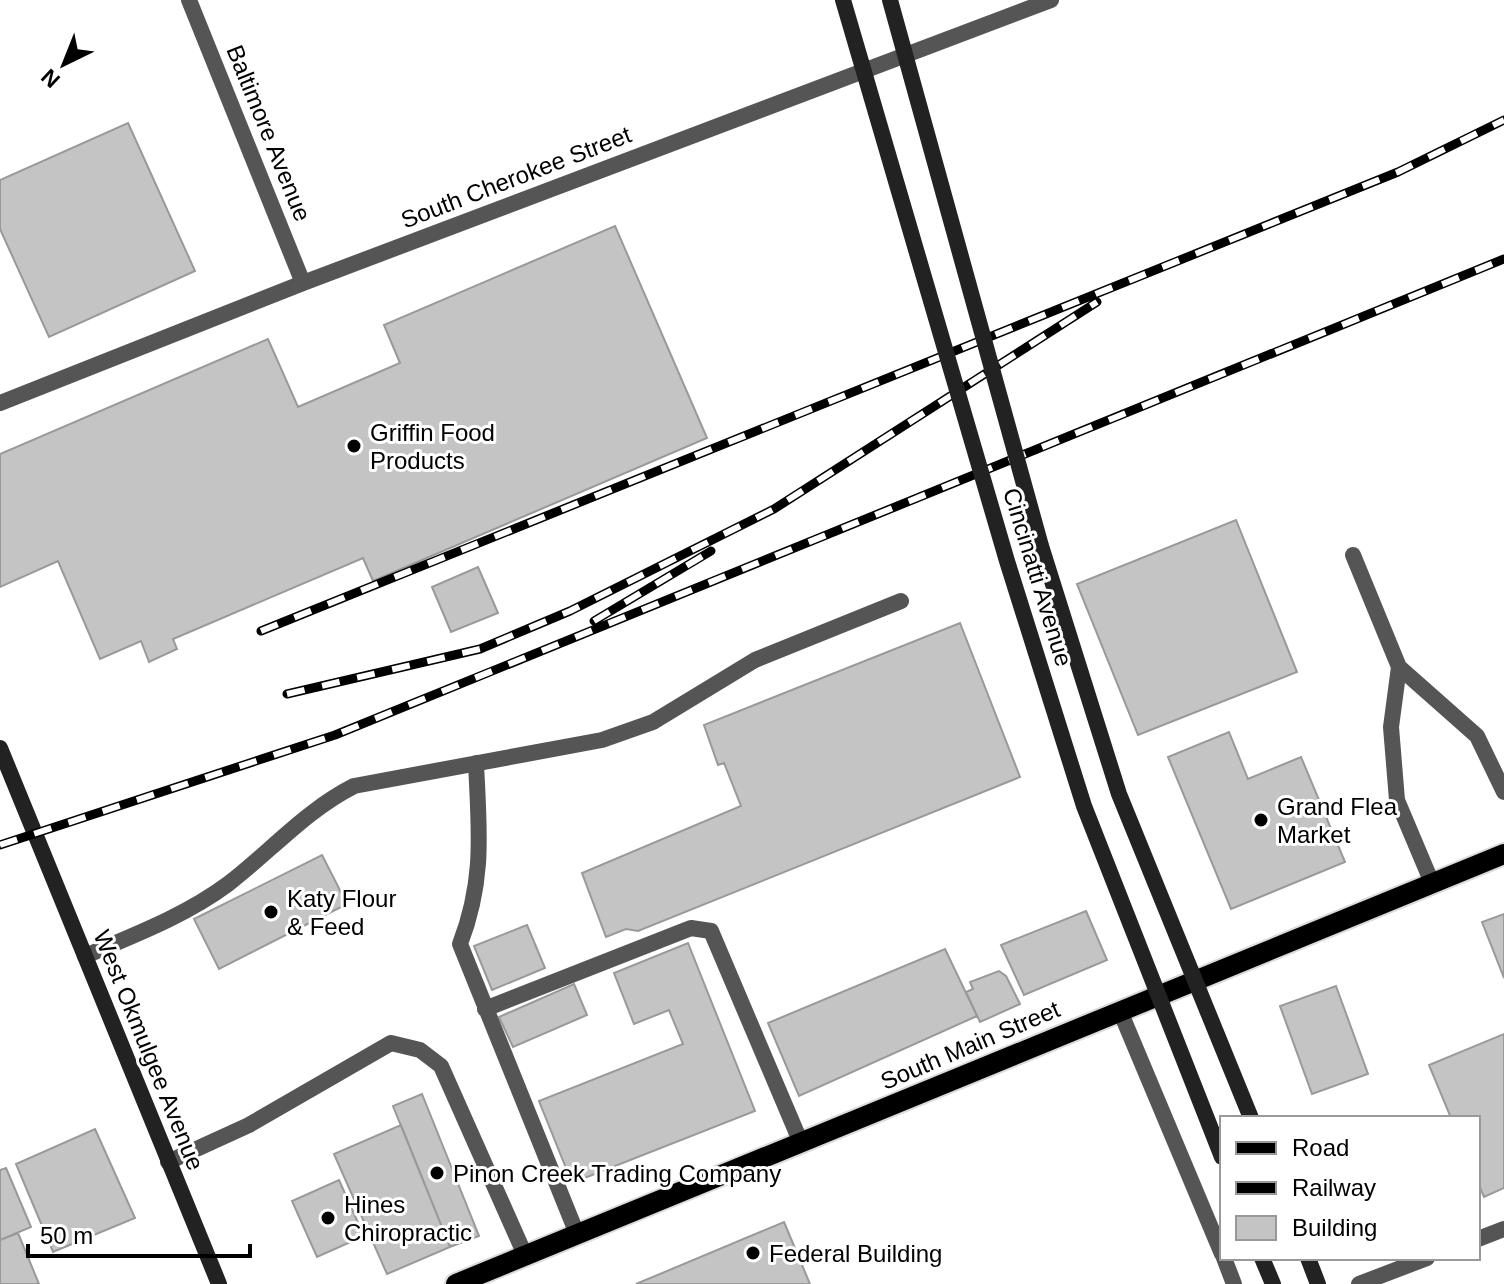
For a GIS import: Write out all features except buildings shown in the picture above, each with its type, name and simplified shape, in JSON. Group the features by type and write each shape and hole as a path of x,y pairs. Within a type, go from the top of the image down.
{"main road":[{"name":"South Main Street","path":"456,1284 1504,854"}],"street":[{"name":"Baltimore Avenue","path":"189,0 303,283"},
{"name":"Cincinatti Avenue","path":"843,0 1007,561 1084,806 1220,1152"},
{"name":"Cincinatti Avenue","path":"890,0 1041,546 1119,794 1250,1116"},
{"name":"South Cherokee Street","path":"0,403 303,283 1051,0"},
{"path":"1353,555 1399,667 1477,736 1504,792"},
{"path":"85,956 183,912 227,884 321,803 354,786 602,740 653,722 755,660 901,601"},
{"path":"1399,667 1391,727 1397,800 1432,883"},
{"name":"West Okmulgee Avenue","path":"0,748 219,1284"},
{"path":"476,763 480,864 472,912 460,944 577,1234"},
{"path":"485,1009 691,928 711,931 801,1143"},
{"path":"1120,1011 1220,1249"},
{"path":"168,1162 249,1125 391,1043 420,1050 441,1066 525,1255"},
{"path":"1480,1238 1504,1229"},
{"path":"1225,1260 1234,1284"},
{"path":"1263,1260 1273,1284"},
{"path":"1309,1260 1318,1284"},
{"path":"1359,1284 1422,1260"}],"railway":[{"path":"261,631 1398,172 1504,120"},
{"path":"0,845 335,735 1504,259"},
{"path":"287,694 480,649 570,611 774,509 1097,302"},
{"path":"594,621 711,551"}],"place":[{"name":"Griffin Food Products","path":"354,446"},
{"name":"Grand Flea Market","path":"1261,820"},
{"name":"Katy Flour & Feed","path":"271,912"},
{"name":"Pinon Creek Trading Company","path":"437,1173"},
{"name":"Hines Chiropractic","path":"328,1218"},
{"name":"Federal Building","path":"753,1253"}]}
